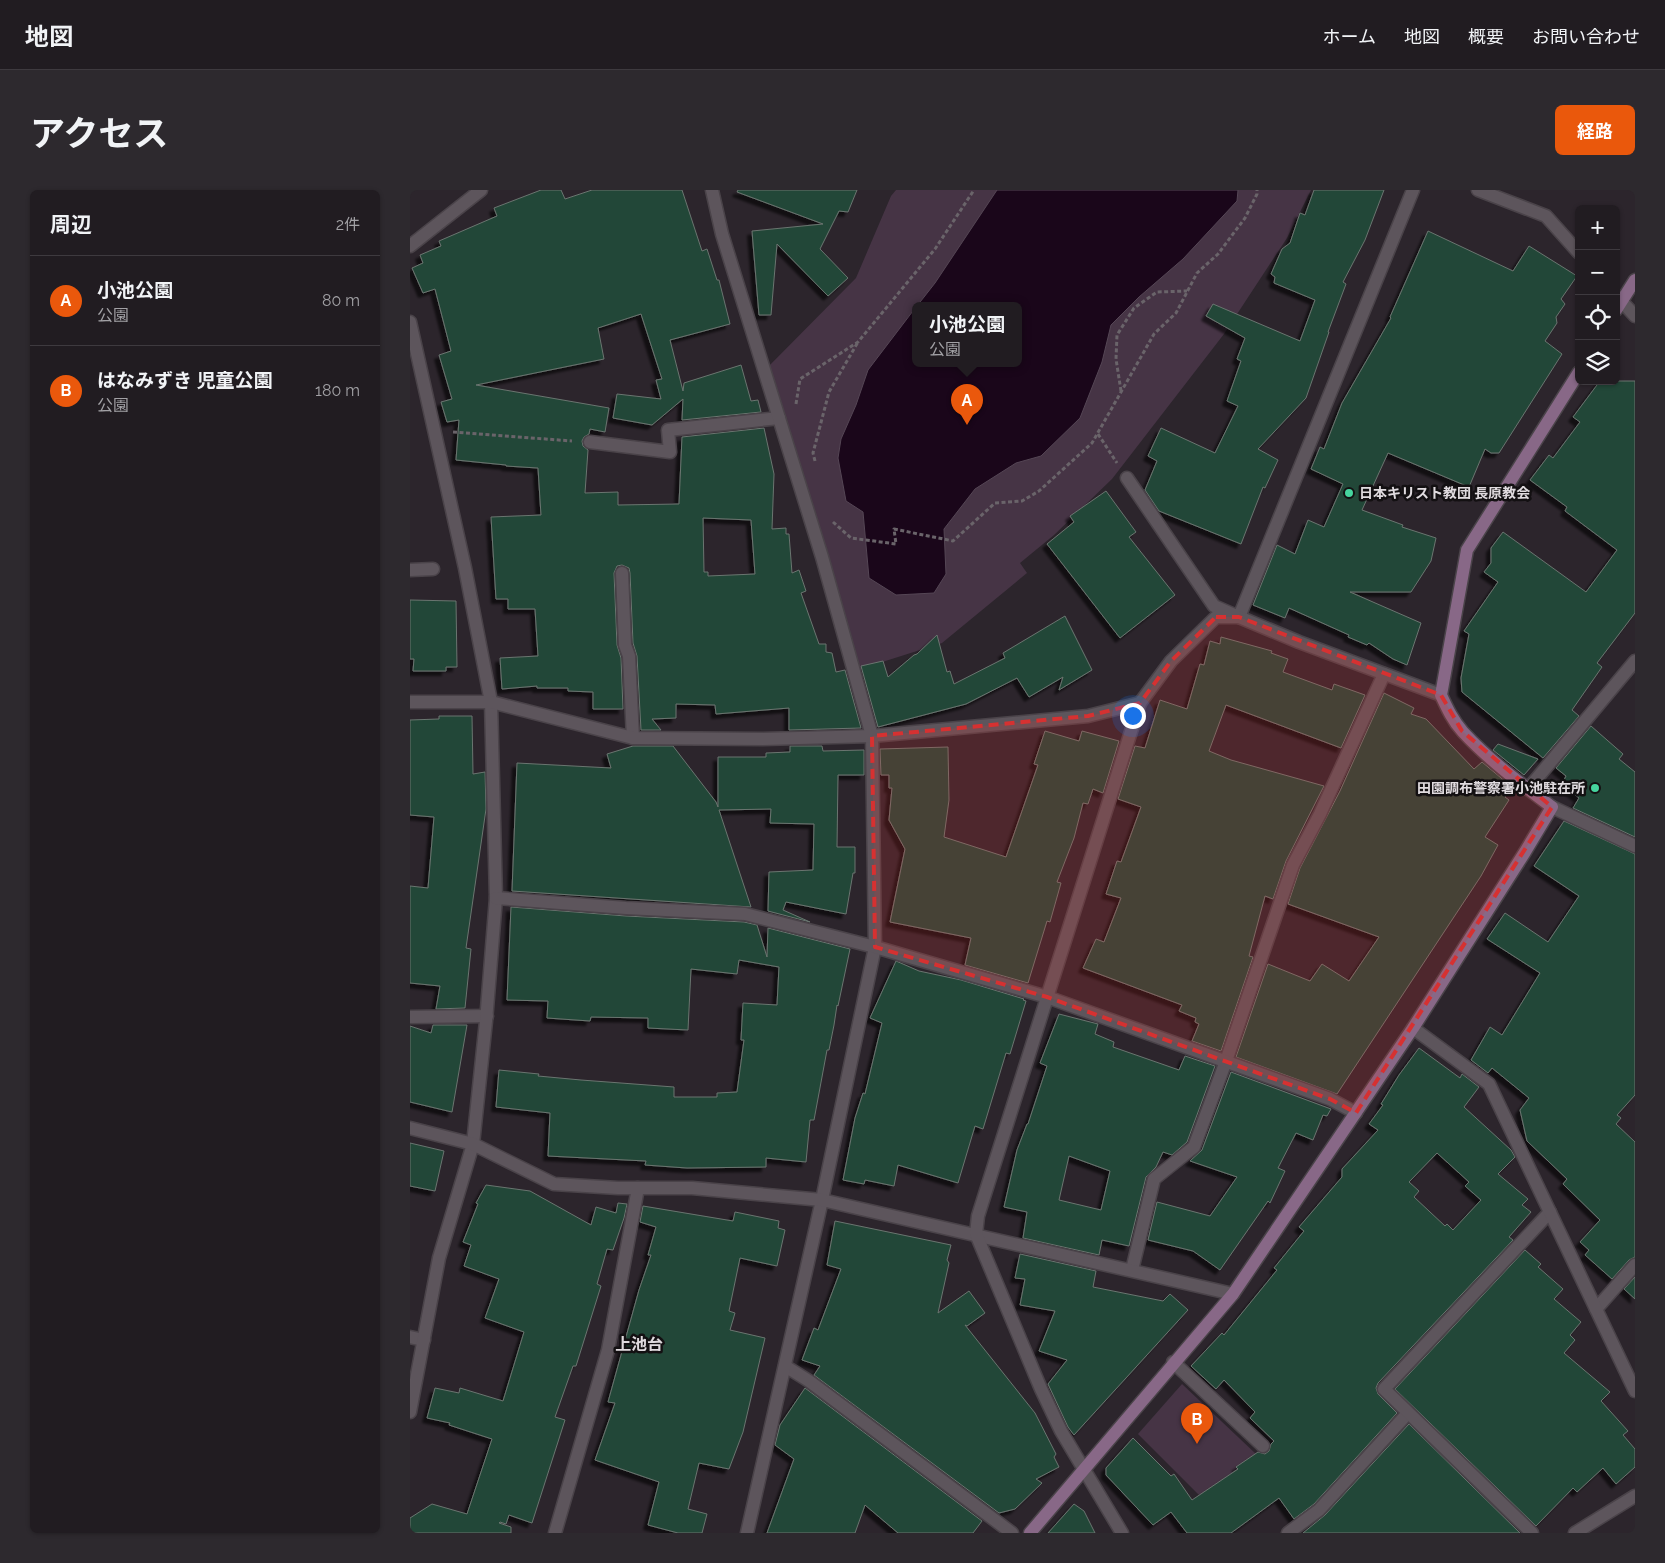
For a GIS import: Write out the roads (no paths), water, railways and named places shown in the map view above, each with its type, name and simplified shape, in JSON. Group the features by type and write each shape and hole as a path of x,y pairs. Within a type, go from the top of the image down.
{"street":[{"path":"410,246 481,190"},
{"path":"712,190 722,234 822,557 872,736 875,947 822,1200 747,1533"},
{"path":"1239,617 1413,190"},
{"path":"1478,190 1546,216 1576,250"},
{"path":"1620,299 1635,280"},
{"path":"1620,304 1635,316"},
{"path":"410,322 465,568 491,702 496,898 473,1144 439,1258 410,1412"},
{"path":"1575,378 1467,550 1441,695 1462,731 1528,789 1552,807 1635,846"},
{"path":"590,442 670,452 668,430 779,418"},
{"path":"1127,478 1214,606 1441,695"},
{"path":"410,570 433,569"},
{"path":"622,573 625,645 629,656 633,738"},
{"path":"1122,1533 1083,1470 1040,1389 976,1234 978,1216 1140,703 1171,661 1216,617 1239,617"},
{"path":"1528,789 1635,660"},
{"path":"1132,1270 1154,1179 1194,1147 1226,1061 1293,865 1320,814 1384,674"},
{"path":"410,702 491,702 633,738 763,739 872,736 1088,716 1140,703"},
{"path":"1030,1533 1233,1294 1412,1028 1552,807"},
{"path":"496,898 626,908 745,914 875,947 1047,997 1330,1099 1356,1113"},
{"path":"410,1017 486,1016"},
{"path":"1412,1028 1489,1084 1635,1391"},
{"path":"410,1128 473,1144 554,1184 638,1188 692,1188 822,1200 1233,1294"},
{"path":"555,1533 608,1350 638,1188"},
{"path":"1532,1533 1384,1389 1550,1212"},
{"path":"1596,1309 1635,1265"},
{"path":"410,1337 424,1340"},
{"path":"1174,1362 1263,1446"},
{"path":"784,1366 809,1381 1012,1533"},
{"path":"1288,1533 1319,1510 1408,1413"},
{"path":"1575,1533 1635,1496"}],"place":[{"name":"小池公園","path":"967,425"},
{"name":"日本キリスト教団 長原教会","path":"1349,493"},
{"name":"田園調布警察署小池駐在所","path":"1595,788"},
{"name":"はなみずき 児童公園","path":"1197,1444"}],"district":[{"name":"上池台","path":"639,1344"}]}
